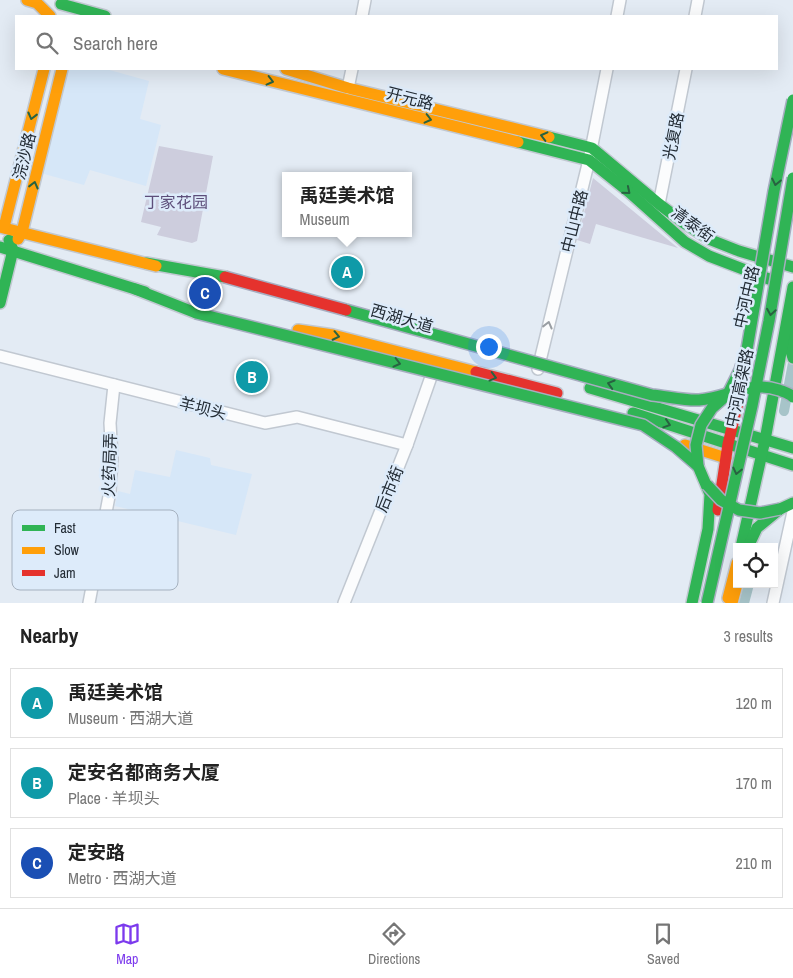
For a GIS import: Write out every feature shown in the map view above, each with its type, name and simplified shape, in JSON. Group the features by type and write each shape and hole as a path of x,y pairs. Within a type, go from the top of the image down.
{"main road":[{"path":"27,0 36,3 49,15"},
{"path":"58,15 62,2 102,15"},
{"path":"13,250 2,227 44,70"},
{"name":"浣沙路","path":"0,303 13,250 22,232 62,70"},
{"name":"开元路","path":"227,70 589,160"},
{"name":"开元路","path":"289,70 348,88 592,148"},
{"path":"692,603 708,529 710,494 698,466 696,445 701,425 712,408 728,394 740,370 747,349 774,191 793,100"},
{"name":"中河中路","path":"698,603 717,519 731,429 768,278 793,144"},
{"name":"清泰街","path":"592,148 659,204 711,240 738,251 793,267"},
{"name":"清泰街","path":"589,160 629,192 685,242 709,256 738,268 793,286"},
{"name":"中河高架路","path":"707,603 752,406 769,321 793,178"},
{"name":"西湖大道","path":"2,227 146,263 537,372 793,448"},
{"path":"0,246 135,290 196,313 643,425 676,447 698,466"},
{"name":"中河高架路","path":"719,603 782,325 793,256"},
{"path":"146,263 225,276 652,395 698,400 728,394 748,387 770,387 793,396"},
{"path":"742,543 765,440 793,286"},
{"path":"135,290 302,331 333,335 636,414 793,465"},
{"path":"793,321 790,348 793,358"},
{"path":"534,388 542,397 726,458"},
{"path":"707,485 721,500 740,510 760,513 780,510"},
{"path":"750,543 758,528 780,510 793,503"},
{"path":"727,603 733,579"},
{"path":"732,603 736,588"}],"street":[{"path":"362,15 365,0"},
{"path":"617,15 620,0"},
{"path":"695,15 698,0"},
{"path":"348,88 352,70"},
{"name":"中山中路","path":"537,372 592,148 607,70"},
{"name":"光复路","path":"659,204 686,70"},
{"name":"羊坝头","path":"0,356 265,423 297,418 407,445"},
{"name":"后市街","path":"344,603 407,445 432,374"},
{"name":"火药局弄","path":"107,510 112,458 110,423 114,385"},
{"path":"774,603 793,512"},
{"name":"火药局弄","path":"90,603 92,590"}],"shaded area":[{"path":"62,70 110,70 149,81 140,119 161,125 146,186 90,170 84,185 37,172"},
{"path":"176,450 210,458 211,465 252,474 236,535 178,521 178,510 132,510 115,506 118,491 130,494 135,470 170,477"}],"green space":[{"name":"丁家花园","path":"159,146 213,156 197,241 192,243 157,235 161,227 141,222"},
{"path":"593,178 678,248 596,224 590,244 577,240"}],"waterway":[{"path":"784,411 793,363"},
{"path":"744,603 748,588"}],"traffic: fast":[{"path":"61,4 101,15"},
{"path":"698,466 696,445 701,425 712,408 728,394 740,370 747,349 774,191 793,100"},
{"path":"549,137 592,148 659,204 711,240 739,251 793,267"},
{"path":"518,142 589,160 629,192 685,242 709,256 769,279"},
{"path":"707,603 752,406 769,321 793,178"},
{"path":"0,303 13,250 9,240"},
{"path":"0,247 145,292"},
{"path":"146,263 225,277"},
{"path":"742,543 765,440 793,287"},
{"path":"135,289 196,313"},
{"path":"346,310 652,395 699,400 710,399 749,388 768,387 793,397"},
{"path":"196,313 643,425 676,447 698,466"},
{"path":"793,321 790,348 793,358"},
{"path":"590,388 793,448"},
{"path":"633,413 793,465"},
{"path":"692,603 708,529 710,494 698,466"},
{"path":"707,485 721,500 739,510 760,513 780,509"},
{"path":"750,543 757,528 780,509 793,503"}],"traffic: slow":[{"path":"27,0 37,3 49,15"},
{"path":"4,227 44,70"},
{"path":"18,239 22,232 62,70"},
{"path":"227,70 518,142"},
{"path":"289,70 348,88 549,137"},
{"path":"0,227 156,266"},
{"path":"298,330 333,335 476,372"},
{"path":"685,445 726,458"},
{"path":"728,598 733,579"},
{"path":"732,603 736,588"}],"traffic: jam":[{"path":"225,277 346,310"},
{"path":"476,372 557,393"},
{"path":"718,510 728,444 744,378"}],"place":[{"name":"禹廷美术馆","path":"347,272"},
{"name":"定安路","path":"205,293"},
{"name":"定安名都商务大厦","path":"252,377"}]}
